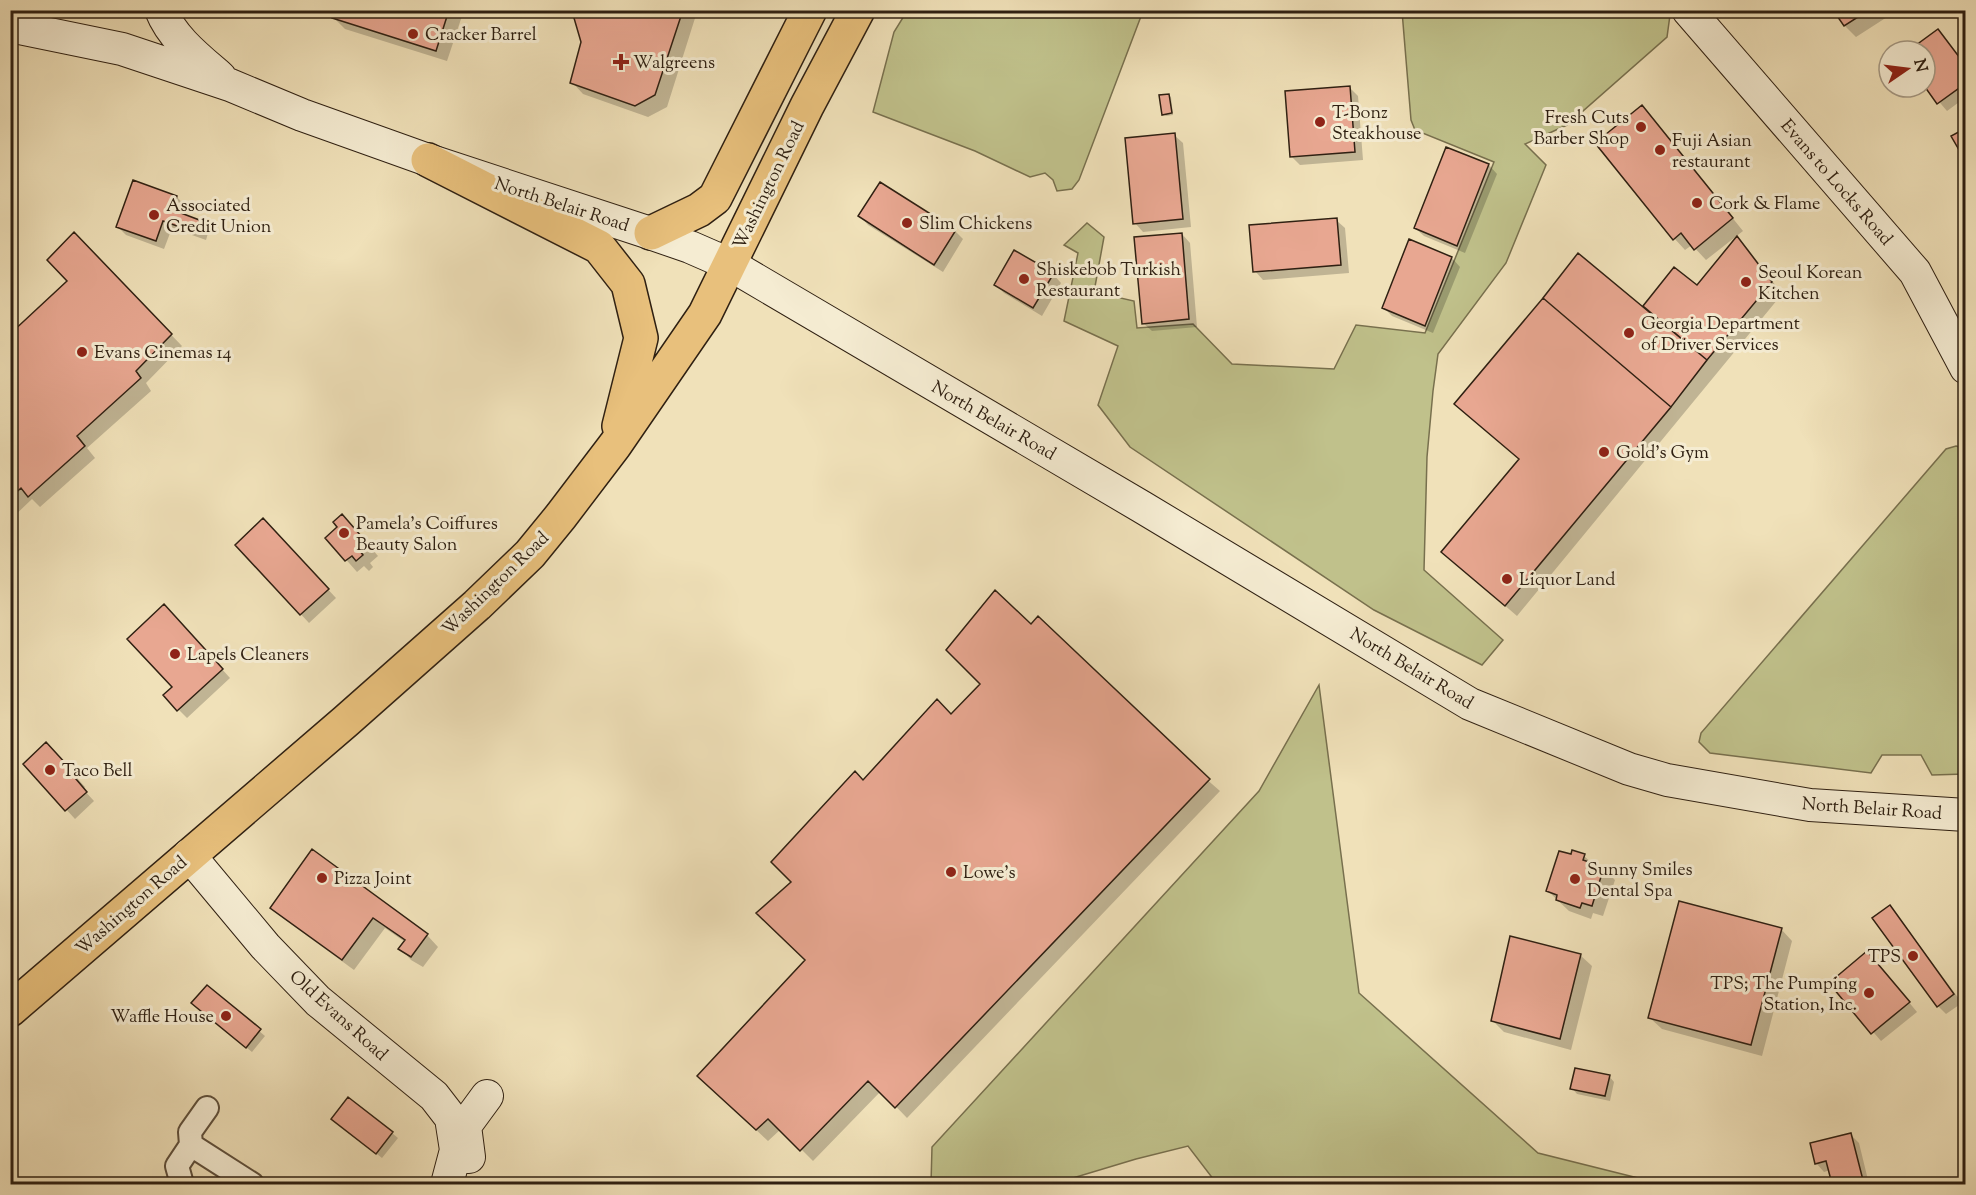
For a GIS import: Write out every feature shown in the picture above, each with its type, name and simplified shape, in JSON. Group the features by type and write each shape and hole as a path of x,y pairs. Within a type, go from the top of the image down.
{"main road":[{"path":"651,233 699,210 715,198 810,10"},
{"name":"Washington Road","path":"10,1010 363,706 477,605 530,554 615,445 705,314 807,106 858,10"},
{"path":"428,160 599,247 628,284 641,338 615,445"}],"street":[{"path":"161,10 166,23 194,55 230,85"},
{"name":"Evans to Locks Road","path":"1688,10 1915,272 1965,368"},
{"name":"North Belair Road","path":"10,26 122,49 230,85 302,115 428,160 651,233 729,264 1142,507 1470,704 1629,769 1667,780 1810,805 1965,815"},
{"name":"Old Evans Road","path":"189,855 265,946 318,1001 434,1096 451,1118 456,1150 447,1185"},
{"path":"466,1185 469,1156 465,1126 486,1096"},
{"path":"182,1185 177,1166 191,1145 190,1132 207,1108"},
{"path":"191,1145 252,1185"}],"green space":[{"path":"907,11 1143,11 1079,180 1072,189 1057,191 1053,180 1045,173 1030,177 975,151 873,112 894,32"},
{"path":"1402,11 1666,11 1670,15 1667,37 1567,125 1525,144 1546,165 1506,263 1438,354 1427,457 1424,570 1503,640 1482,665 1374,610 1130,447 1098,405 1118,346 1064,321 1078,253 1064,245 1087,223 1104,237 1094,292 1134,301 1137,328 1193,324 1232,364 1334,369 1356,325 1425,333 1494,162 1415,130 1411,120"},
{"path":"1956,446 1966,449 1965,774 1932,775 1921,755 1882,755 1871,773 1710,753 1699,742 1701,733 1946,449"},
{"path":"1319,685 1359,993 1538,1153 1662,1184 1217,1184 1188,1146 1053,1184 931,1184 932,1147 1259,791"}],"building":[{"name":"Cracker Barrel","path":"335,10 449,10 436,51 332,18"},
{"name":"Walgreens","path":"577,10 683,10 655,95 635,106 570,83 581,42 574,18"},
{"path":"1833,10 1869,10 1844,26"},
{"path":"1938,29 1966,66 1966,83 1937,104 1933,99 1937,99 1937,39 1924,39"},
{"name":"T-Bonz Steakhouse","path":"1350,86 1355,152 1290,157 1285,91"},
{"path":"1169,94 1172,113 1162,115 1159,95"},
{"path":"1642,105 1733,218 1694,250 1681,233 1673,240 1595,143"},
{"path":"1966,128 1966,162 1951,136"},
{"path":"1175,133 1183,219 1133,224 1125,138"},
{"path":"1446,147 1489,164 1457,246 1414,228"},
{"name":"Associated Credit Union","path":"133,180 177,196 173,210 202,221 197,233 163,221 156,241 116,227"},
{"name":"Slim Chickens","path":"880,182 956,230 934,265 858,216"},
{"path":"1337,218 1341,265 1253,272 1249,225"},
{"name":"Evans Cinemas 14","path":"74,232 172,334 136,371 141,378 77,436 85,446 28,497 21,488 10,498 10,334 67,281 47,260"},
{"path":"1182,233 1189,319 1142,324 1134,237"},
{"path":"1737,236 1772,282 1707,360 1643,306 1674,267 1697,285"},
{"path":"1409,239 1452,257 1425,326 1382,308"},
{"name":"Shiskebob Turkish Restaurant","path":"1014,250 1054,273 1033,308 994,285"},
{"name":"Georgia Department of Driver Services","path":"1578,253 1707,360 1671,407 1543,298"},
{"path":"1543,298 1671,407 1505,606 1441,552 1519,459 1454,404"},
{"name":"Pamela's Coiffures Beauty Salon","path":"342,514 368,544 360,551 363,555 356,561 352,556 345,561 325,538 337,527 333,522"},
{"path":"263,518 329,589 300,615 235,545"},
{"name":"Lowe's","path":"995,590 1031,624 1038,616 1210,779 895,1108 868,1081 800,1151 768,1119 756,1130 697,1076 805,960 756,913 791,882 771,862 855,771 863,780 937,699 951,714 980,684 946,650"},
{"name":"Lapels Cleaners","path":"164,604 223,669 177,711 163,695 172,687 127,639"},
{"name":"Taco Bell","path":"46,742 78,777 76,779 87,792 65,811 23,764"},
{"name":"Pizza Joint","path":"312,849 428,934 411,957 398,949 405,940 373,918 342,960 270,908"},
{"name":"Sunny Smiles Dental Spa","path":"1572,850 1585,854 1583,860 1604,867 1592,906 1582,903 1580,908 1556,900 1557,895 1546,891 1559,851 1571,854"},
{"path":"1679,901 1782,928 1751,1045 1648,1018"},
{"name":"TPS","path":"1890,905 1954,994 1937,1007 1872,918"},
{"path":"1510,936 1581,954 1560,1039 1491,1021"},
{"name":"TPS; The Pumping Station, Inc.","path":"1867,951 1910,1002 1871,1034 1829,983"},
{"name":"Waffle House","path":"207,985 261,1029 246,1048 191,1003"},
{"path":"1575,1068 1610,1075 1605,1096 1570,1089"},
{"path":"348,1097 393,1132 376,1154 331,1119"},
{"path":"1851,1133 1864,1184 1832,1184 1826,1161 1815,1164 1810,1143"}],"place":[{"name":"Cracker Barrel","path":"413,34"},
{"name":"Walgreens","path":"621,62"},
{"name":"T-Bonz Steakhouse","path":"1320,122"},
{"name":"Fresh Cuts Barber Shop","path":"1641,127"},
{"name":"Fuji Asian restaurant","path":"1660,150"},
{"name":"Cork & Flame","path":"1697,203"},
{"name":"Associated Credit Union","path":"154,215"},
{"name":"Slim Chickens","path":"907,223"},
{"name":"Shiskebob Turkish Restaurant","path":"1024,279"},
{"name":"Seoul Korean Kitchen","path":"1746,282"},
{"name":"Georgia Department of Driver Services","path":"1629,333"},
{"name":"Evans Cinemas 14","path":"82,352"},
{"name":"Gold's Gym","path":"1604,452"},
{"name":"Pamela's Coiffures Beauty Salon","path":"344,533"},
{"name":"Liquor Land","path":"1507,579"},
{"name":"Lapels Cleaners","path":"175,654"},
{"name":"Taco Bell","path":"50,770"},
{"name":"Lowe's","path":"951,872"},
{"name":"Pizza Joint","path":"322,878"},
{"name":"Sunny Smiles Dental Spa","path":"1575,879"},
{"name":"TPS","path":"1913,956"},
{"name":"TPS; The Pumping Station, Inc.","path":"1869,993"},
{"name":"Waffle House","path":"226,1016"}]}
